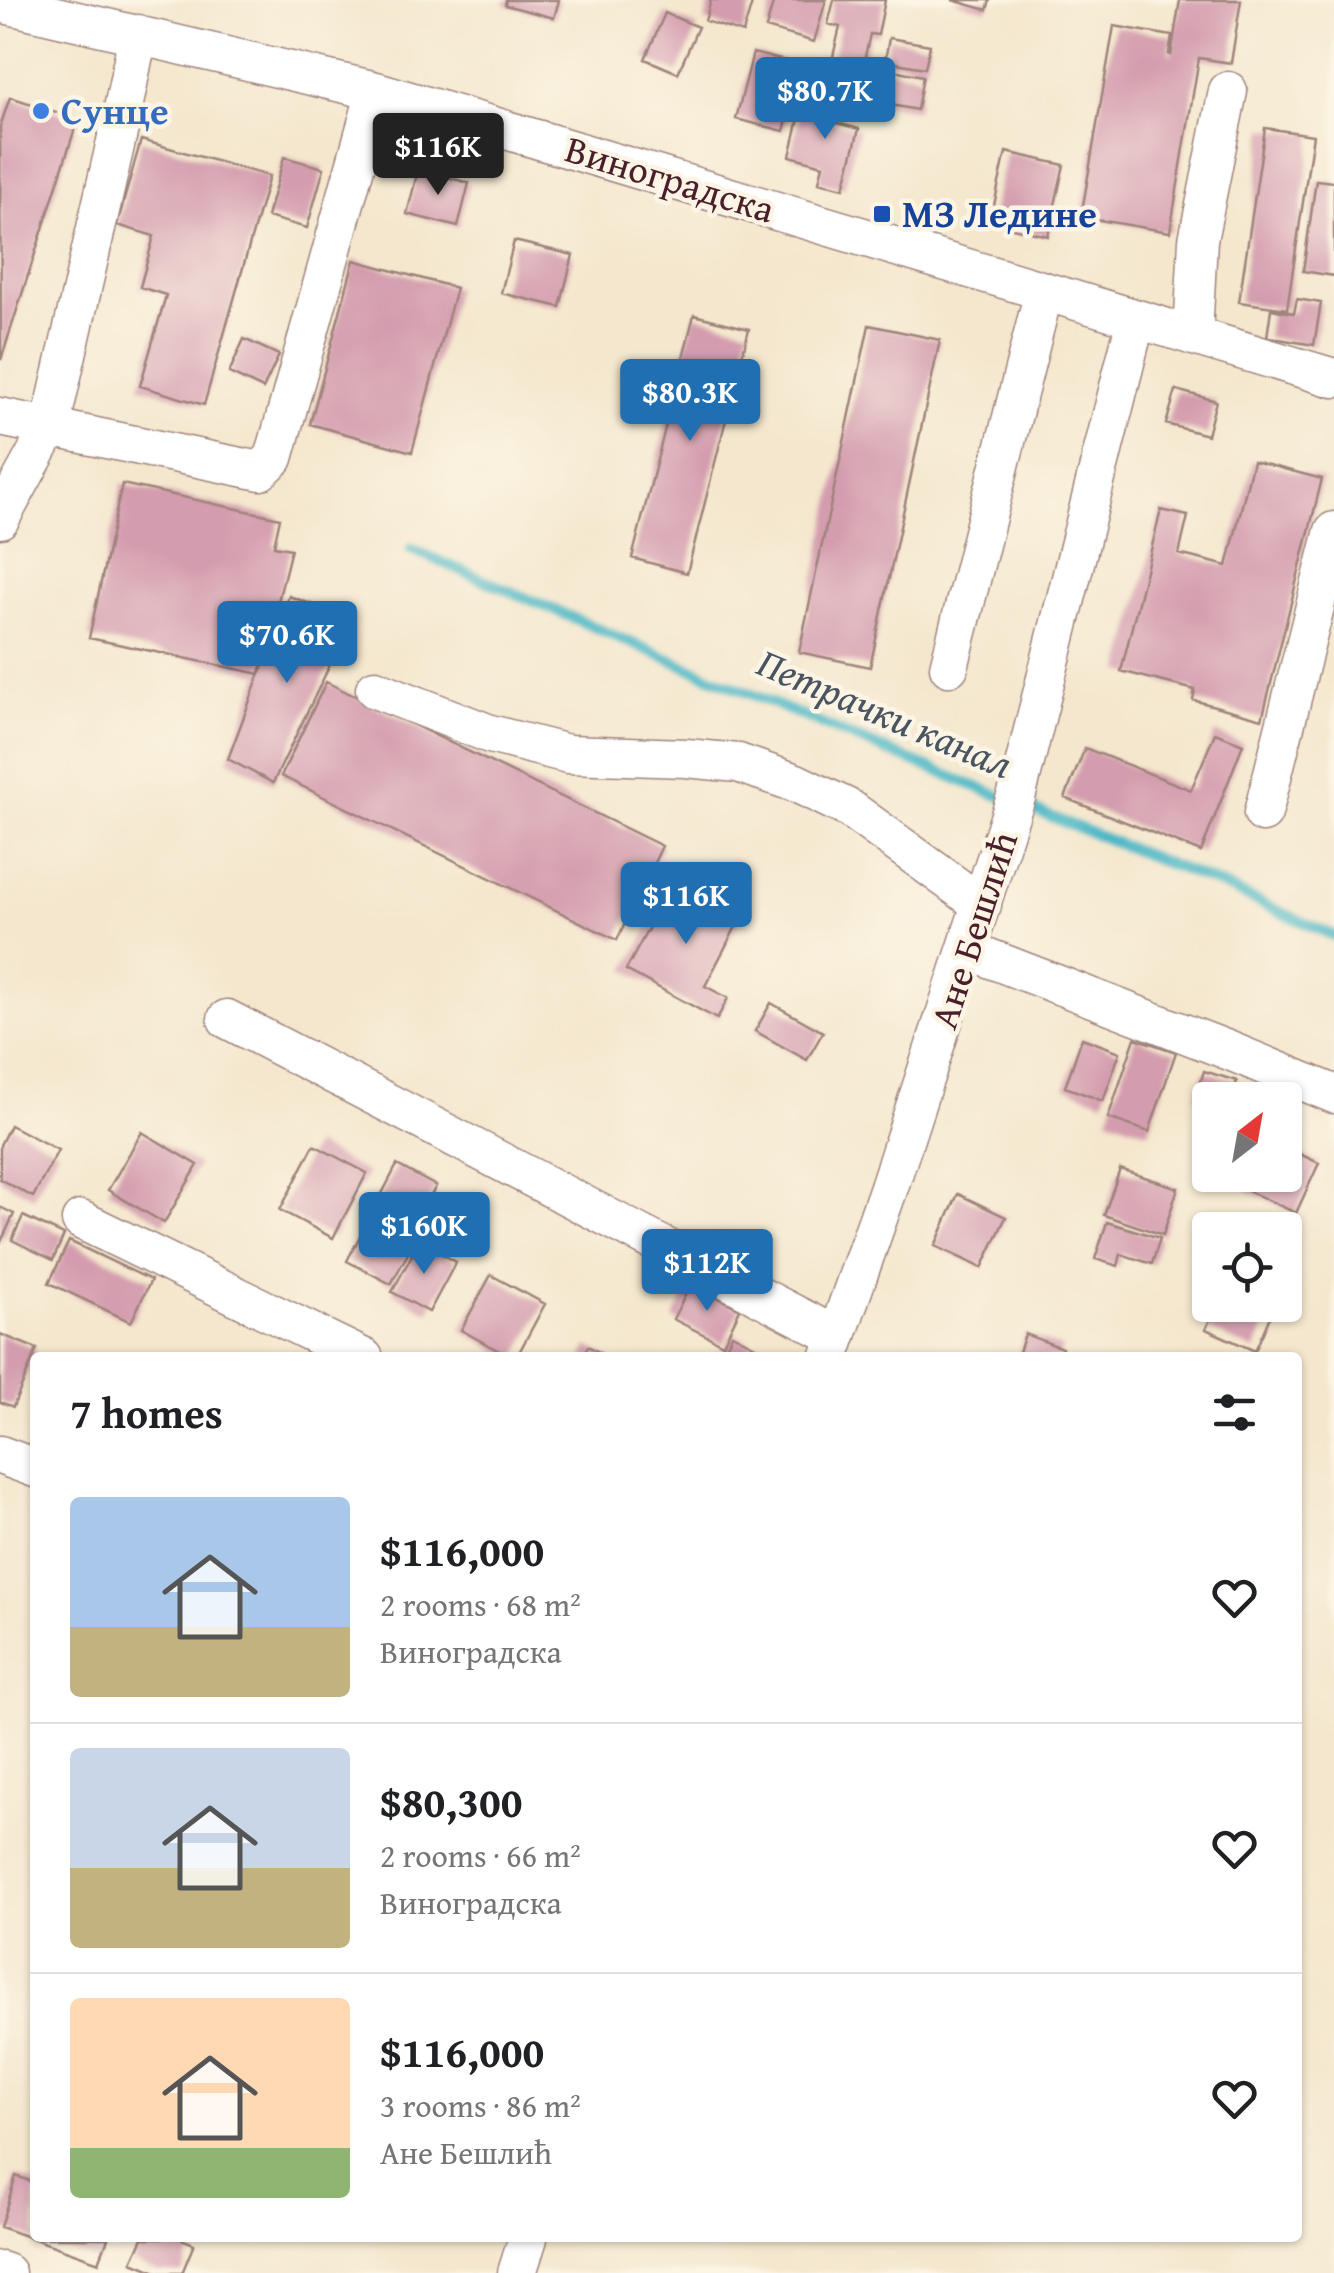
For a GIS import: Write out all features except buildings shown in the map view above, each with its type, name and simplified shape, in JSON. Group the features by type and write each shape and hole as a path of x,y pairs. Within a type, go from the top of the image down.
{"street":[{"name":"Виноградска","path":"0,2 376,91 1334,378"},
{"path":"0,518 50,428 138,34"},
{"path":"0,417 260,471 274,458 376,91"},
{"path":"1193,336 1198,240 1228,91"},
{"path":"950,667 1044,291"},
{"name":"Ане Бешлић","path":"832,1347 890,1187 1023,776 1136,320"},
{"path":"1263,813 1334,531"},
{"path":"375,689 490,734 568,754 738,763 796,783 850,809 982,905"},
{"path":"968,950 1334,1094"},
{"path":"227,1018 832,1347"},
{"path":"81,1220 352,1352"},
{"path":"0,1454 30,1466"},
{"path":"517,2273 527,2242"}],"waterway":[{"name":"Петрачки канал","path":"411,549 845,734 1216,883 1334,936"}],"place":[{"name":"Сунце","path":"41,111"},
{"name":"МЗ Ледине","path":"882,214"}]}
